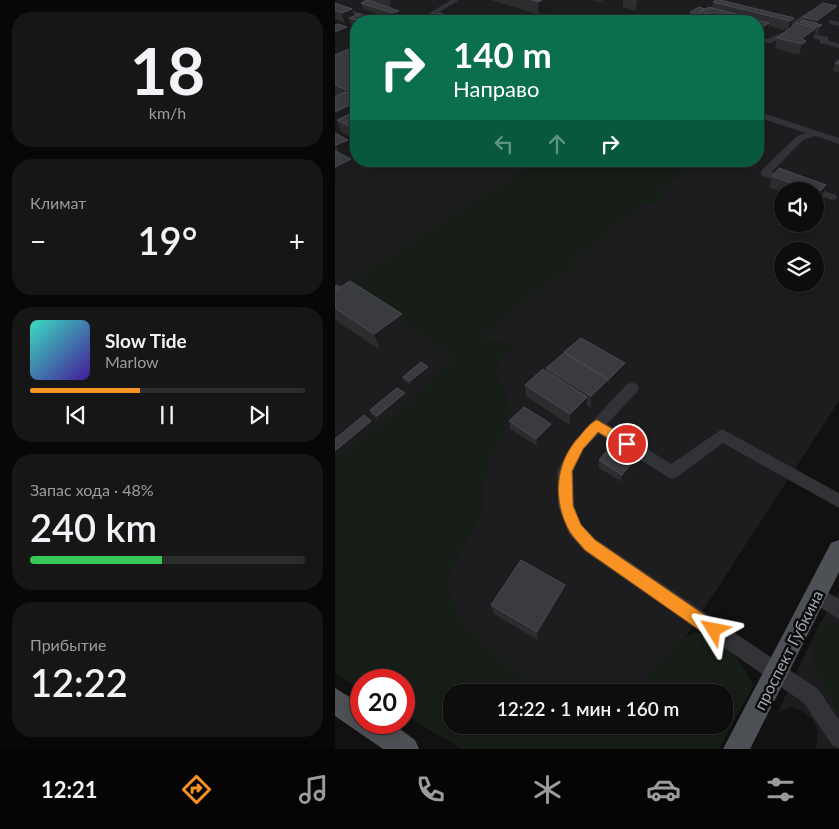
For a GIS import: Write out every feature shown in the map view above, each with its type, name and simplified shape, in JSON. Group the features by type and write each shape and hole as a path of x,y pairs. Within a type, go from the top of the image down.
{"main road":[{"name":"проспект Губкина","path":"736,749 839,550"},
{"path":"335,701 350,711"},
{"path":"384,734 406,749"}],"street":[{"path":"430,15 456,0"},
{"path":"335,7 358,15"},
{"path":"764,41 789,33 794,25 809,13"},
{"path":"767,29 825,39 823,41 839,46"},
{"path":"764,116 839,141"},
{"path":"815,133 801,138 765,173 833,197"},
{"path":"632,388 579,445 565,471 566,506 575,529 590,545 811,696 839,738"},
{"path":"597,425 671,472 721,435 839,501"},
{"path":"816,595 839,610"}],"shaded area":[{"path":"335,0 839,0 839,401 655,684 489,684 335,590"},
{"path":"527,167 688,167 659,190 667,194 654,205 646,202 570,263 577,267 561,280 555,277 481,337 524,346 503,354 496,372 505,391 510,412 501,440 490,456 484,487 485,508 447,578 459,620 528,684 443,684 443,734 727,734 719,749 461,749 415,721 415,669 350,669 350,682 335,673 335,460 409,402 455,357 343,286"},
{"path":"839,591 839,749 816,749 818,732 813,720 802,711 790,707 777,714 817,629"},
{"path":"825,624 839,624 839,714 815,668 812,655 812,643 816,633"},
{"path":"695,632 714,638 726,647 751,679 753,686 733,723 733,684 642,684 677,642"}],"building":[{"path":"368,0 399,11 392,13 361,3"},
{"path":"716,0 794,18 790,21 713,2"},
{"path":"335,3 352,9 342,13 335,10"},
{"path":"823,3 837,6 818,20 803,17"},
{"path":"699,7 705,9 700,12 700,15 690,12"},
{"path":"709,7 739,15 712,15 700,12"},
{"path":"803,20 822,25 819,27 800,22"},
{"path":"797,23 816,28 801,39 806,41 802,44 777,38"},
{"path":"335,25 347,27 335,32"},
{"path":"348,49 350,50 350,91 335,85 335,55"},
{"path":"345,92 350,94 350,105 335,112 335,97"},
{"path":"350,114 350,126 337,120"},
{"path":"335,133 348,140 335,145"},
{"path":"335,151 350,158 350,160 335,167"},
{"path":"779,168 818,182 788,182 772,176"},
{"path":"350,281 402,314 374,334 335,308 335,291"},
{"path":"335,286 340,287 335,291"},
{"path":"581,338 625,363 609,379 564,352"},
{"path":"564,353 608,380 591,396 546,368"},
{"path":"421,362 428,367 410,381 403,377"},
{"path":"543,369 587,397 570,414 525,385"},
{"path":"397,388 405,393 377,416 370,410"},
{"path":"524,407 551,424 536,439 509,421"},
{"path":"364,415 371,421 335,451 335,439"},
{"path":"611,446 635,459 622,475 599,460"},
{"path":"521,560 565,585 537,632 491,605"}],"route":[{"path":"627,444 597,425 579,445 565,471 566,506 575,529 590,545 714,630"}]}
